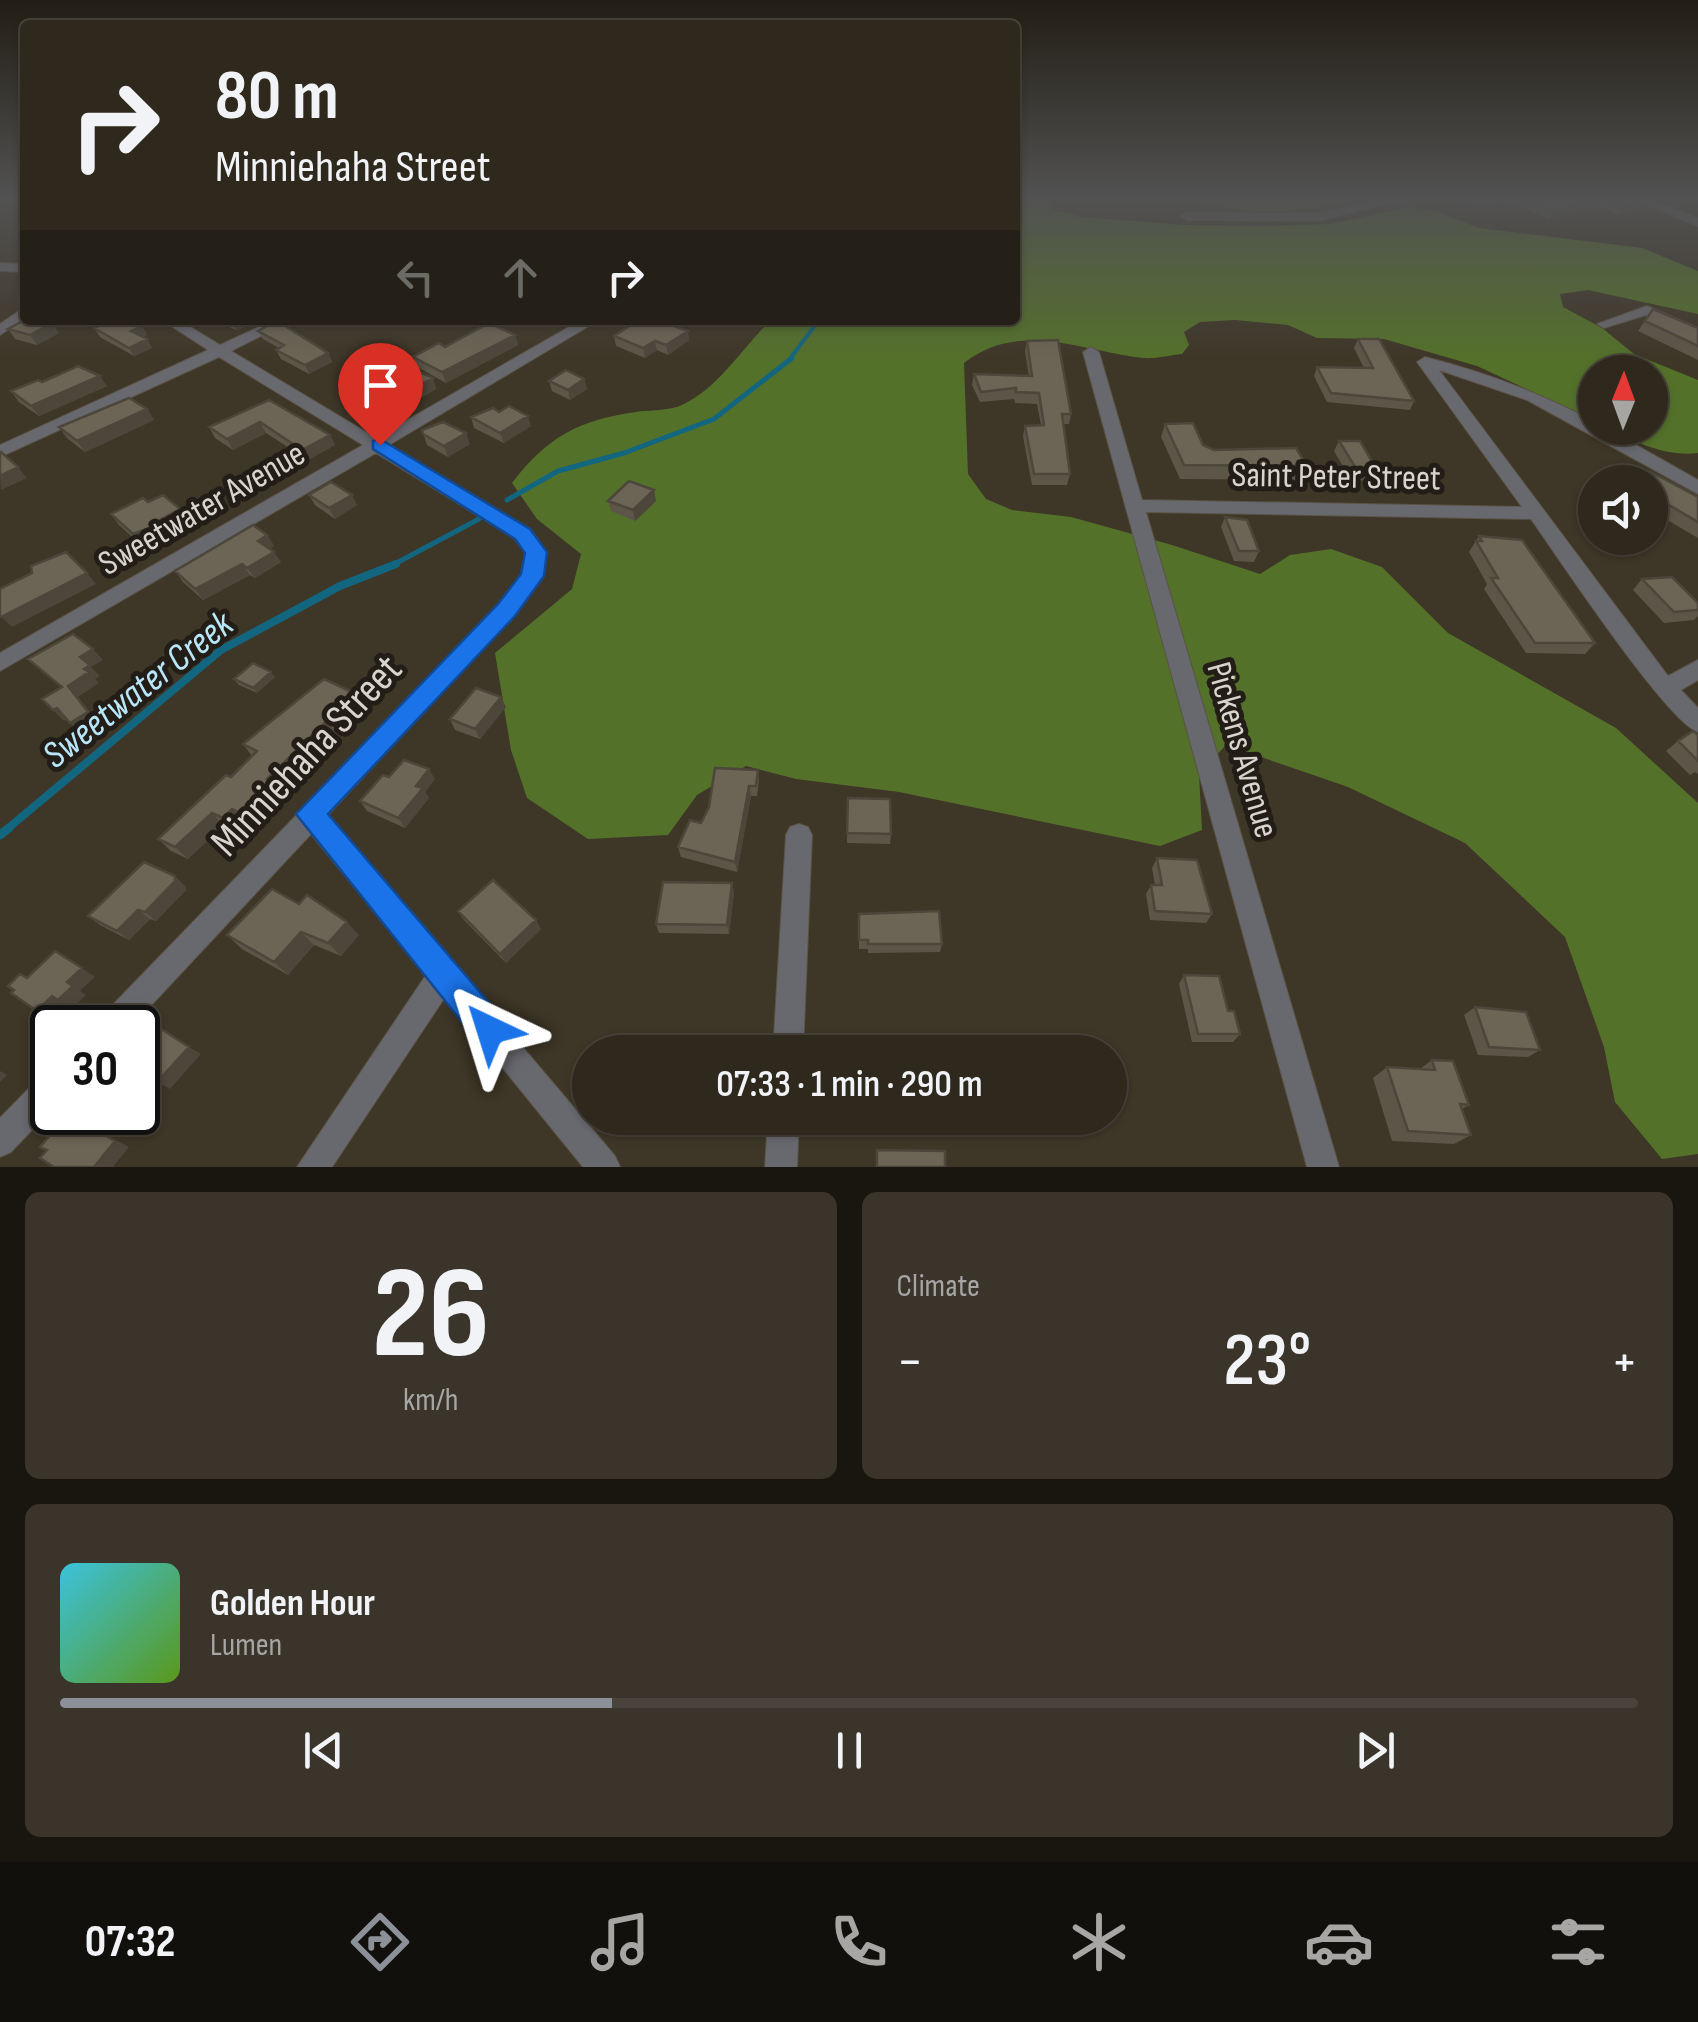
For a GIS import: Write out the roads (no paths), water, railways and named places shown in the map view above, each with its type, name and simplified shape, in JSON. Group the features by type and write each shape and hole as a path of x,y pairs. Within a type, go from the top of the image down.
{"street":[{"path":"1604,324 1647,310 1698,333"},
{"path":"0,332 20,315"},
{"path":"177,325 380,445"},
{"path":"0,452 276,325"},
{"name":"Sweetwater Avenue","path":"0,662 584,325"},
{"name":"Pickens Avenue","path":"1092,352 1324,1167"},
{"path":"1698,488 1547,402 1486,376 1426,362 1665,688 1698,722"},
{"name":"Minniehaha Street","path":"131,1005 521,593 532,576 536,552 522,534 380,445"},
{"name":"Saint Peter Street","path":"1138,506 1534,512"},
{"path":"1665,688 1698,669"},
{"path":"310,814 604,1167"},
{"path":"789,1035 798,834"},
{"path":"313,1167 443,976"},
{"path":"0,1141 30,1110"},
{"path":"781,1167 783,1135"}],"waterway":[{"name":"Sweetwater Creek","path":"789,360 815,325"},
{"name":"Sweetwater Creek","path":"507,500 558,471 624,453 714,419 792,358"},
{"name":"Sweetwater Creek","path":"391,566 479,519"},
{"name":"Sweetwater Creek","path":"391,566 396,564"},
{"name":"Sweetwater Creek","path":"6,830 221,650 340,586 391,566"},
{"name":"Sweetwater Creek","path":"0,835 9,828"}]}
